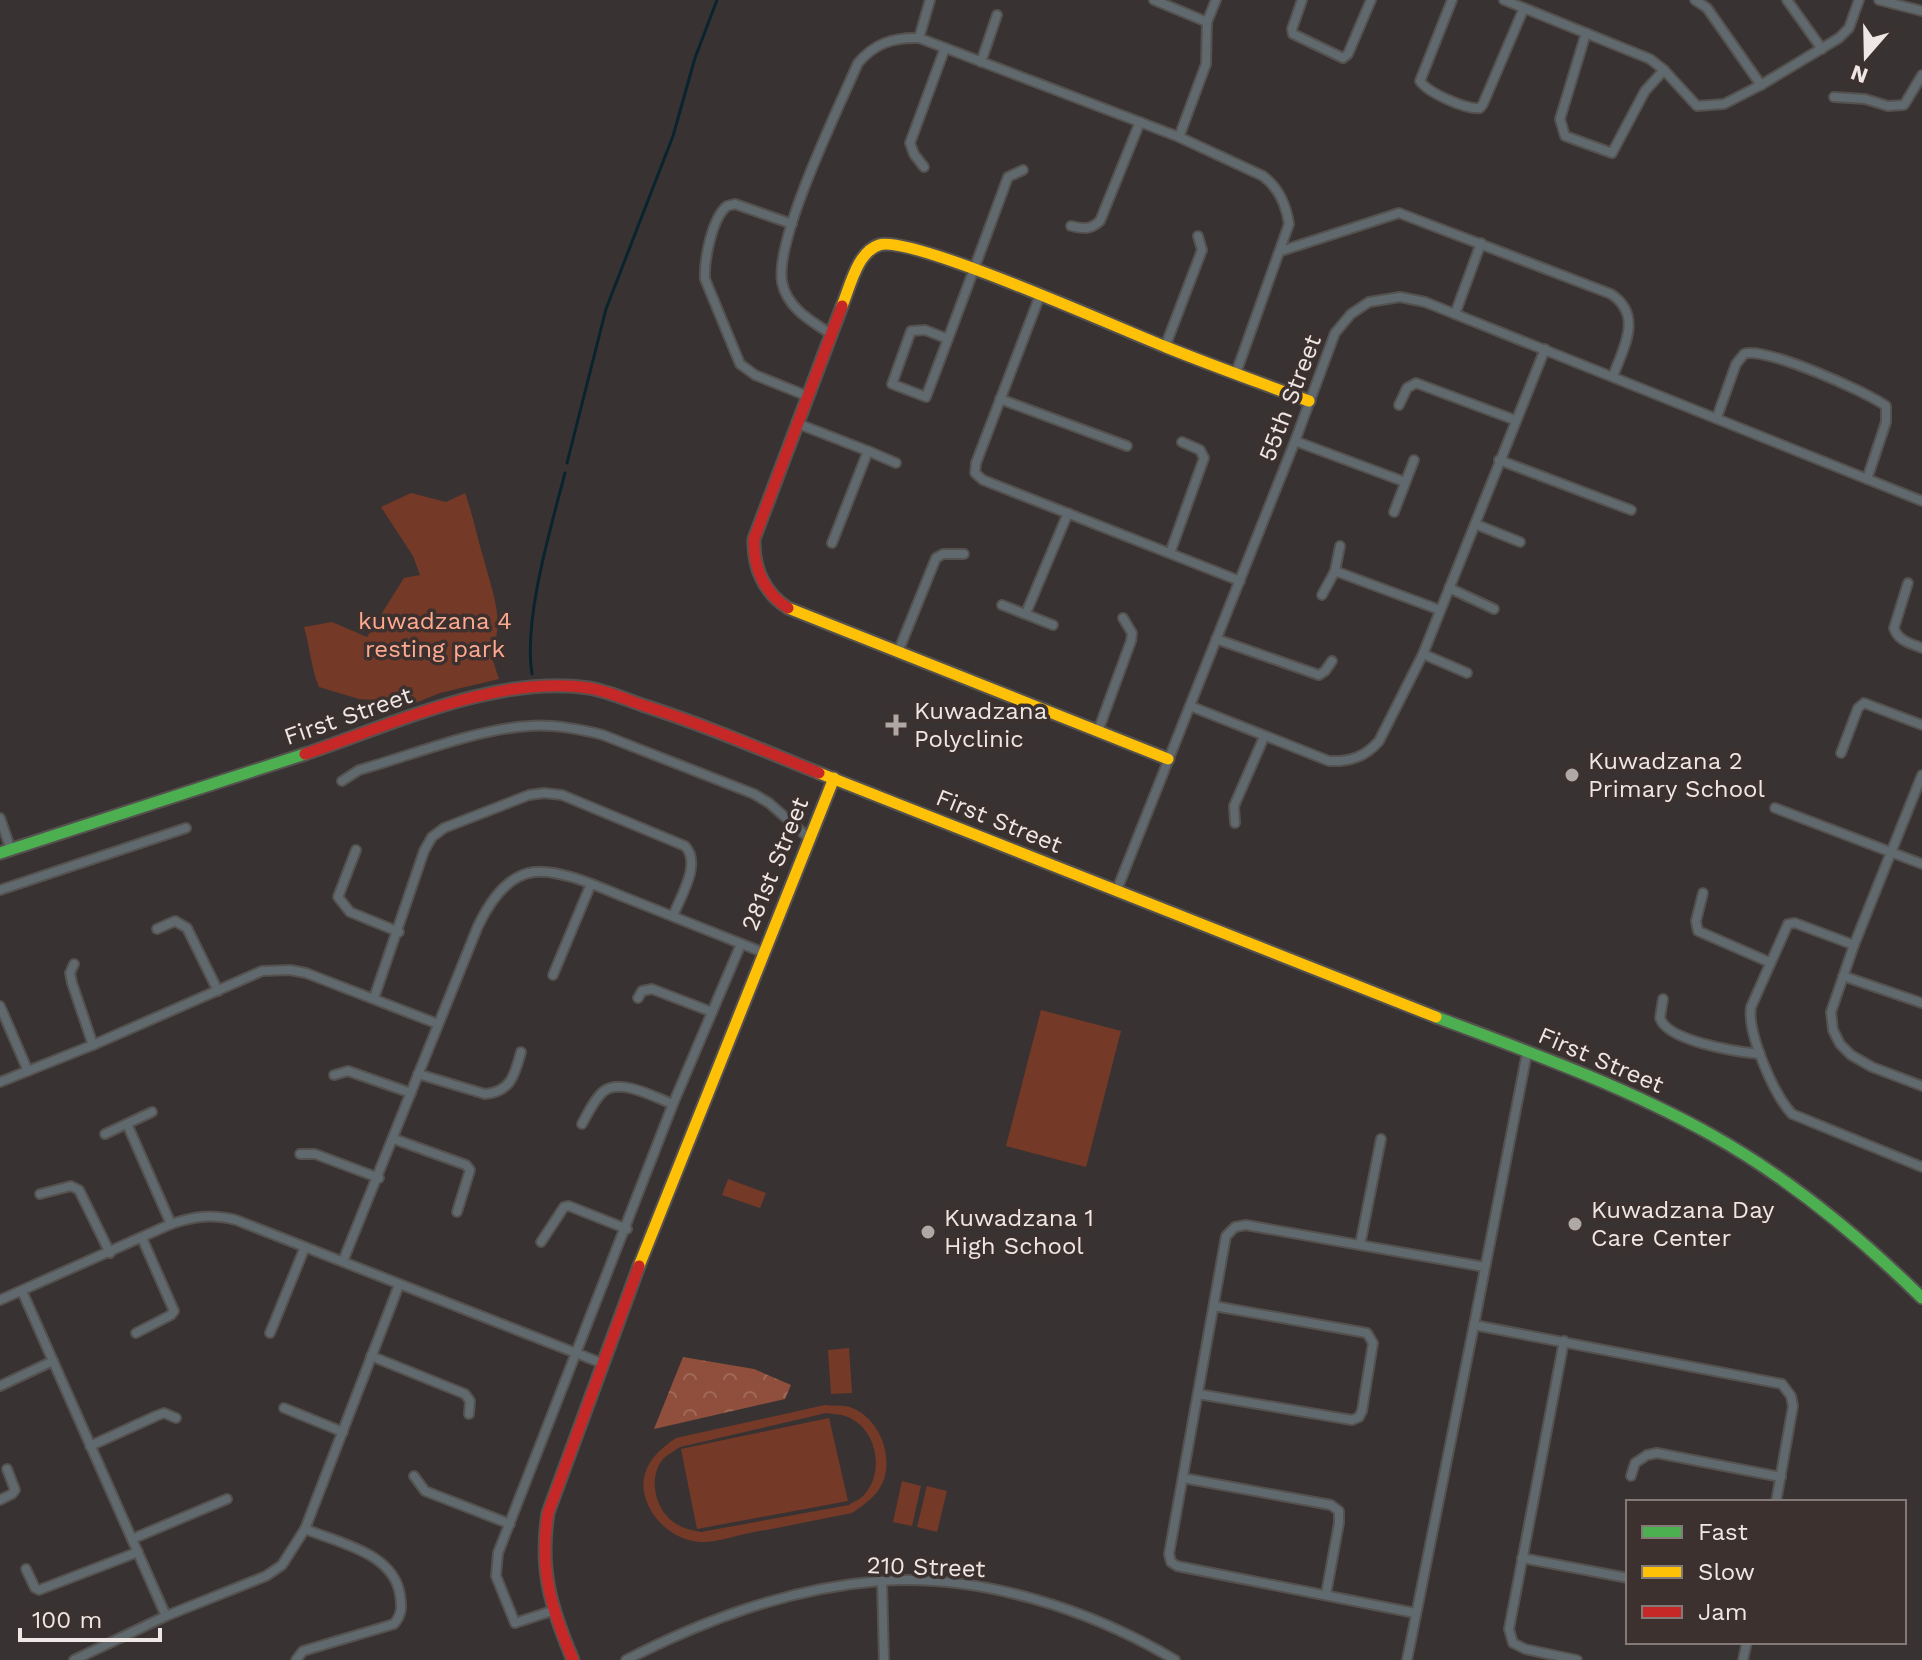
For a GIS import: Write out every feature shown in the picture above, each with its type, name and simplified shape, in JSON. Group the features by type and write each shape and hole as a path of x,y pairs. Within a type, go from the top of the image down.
{"street":[{"path":"919,38 930,0"},
{"path":"1154,0 1207,22"},
{"path":"1179,137 1206,64 1207,22 1216,0"},
{"path":"1302,0 1293,23 1293,34 1343,58 1348,54 1371,0"},
{"path":"1452,0 1420,81 1426,89 1477,109 1483,104 1524,8"},
{"path":"1504,0 1650,59 1697,106 1724,104 1845,34 1859,0"},
{"path":"1695,0 1707,8 1761,85"},
{"path":"1787,0 1822,49"},
{"path":"1879,0 1922,11"},
{"path":"981,62 997,15"},
{"path":"1586,33 1560,119 1565,136 1612,153 1645,91 1664,70"},
{"path":"831,334 803,317 791,304 782,285 782,267 792,224 858,63 880,44 902,37 919,38 1179,137 1271,182 1283,200 1289,224 1236,373"},
{"path":"924,167 910,143 945,48"},
{"path":"1834,97 1865,99 1888,106 1904,105 1922,75"},
{"path":"1071,226 1085,229 1100,221 1140,122"},
{"path":"948,339 925,330 911,331 892,384 926,397 948,339 1008,177 1023,170"},
{"path":"792,224 735,204 727,206 717,218 704,266 705,279 740,364 755,375 807,396"},
{"path":"1281,251 1399,213 1481,243 1620,300 1627,309 1629,329 1613,376"},
{"path":"1165,347 1202,250 1198,236"},
{"path":"1168,759 786,607 776,600 759,573 752,552 754,539 831,334 860,261 877,245 895,243 974,269 1039,298 1309,401"},
{"path":"1455,314 1481,243"},
{"name":"55th Street","path":"1116,892 1335,333 1360,306 1380,298 1400,297 1425,302 1922,501"},
{"path":"1039,298 976,463 975,473 983,480 1240,581"},
{"path":"1190,706 1329,761 1350,760 1366,754 1379,741 1423,654 1545,349"},
{"path":"1717,417 1736,364 1744,354 1759,352 1806,368 1886,406 1886,422 1867,479"},
{"path":"1399,405 1407,388 1416,383 1515,420"},
{"path":"1000,399 1127,446"},
{"path":"796,423 896,463"},
{"path":"1295,441 1405,482"},
{"path":"1170,553 1204,458 1200,450 1182,442"},
{"path":"832,543 868,451"},
{"path":"1394,512 1414,460"},
{"path":"1499,460 1631,510"},
{"path":"1026,613 1068,513"},
{"path":"1475,524 1520,542"},
{"path":"1322,595 1335,571 1340,546"},
{"path":"898,652 936,558 943,554 964,554"},
{"path":"1335,571 1440,610"},
{"path":"1908,583 1894,628 1902,640 1922,648"},
{"path":"1449,588 1494,609"},
{"path":"1002,605 1053,625"},
{"path":"1098,731 1131,641 1132,633 1123,618"},
{"path":"1216,639 1319,675 1332,661"},
{"path":"1423,654 1467,673"},
{"name":"First Street","path":"5,851 246,775 463,700 516,688 576,686 611,693 834,778 1646,1102 1726,1144 1791,1186 1917,1288 1922,1298"},
{"path":"1841,753 1858,708 1864,703 1922,725"},
{"path":"342,781 359,770 500,729 531,725 578,729 603,735 754,794 810,839"},
{"path":"1235,823 1234,806 1264,737"},
{"path":"1922,775 1920,789 1890,852 1831,1012 1833,1030 1840,1044 1851,1055 1872,1067 1922,1086"},
{"name":"281st Street","path":"573,1660 552,1611 543,1574 542,1547 548,1513 664,1199 834,778"},
{"path":"374,998 399,932 424,851 432,837 444,828 529,795 562,795 685,846 692,855 692,865 673,916"},
{"path":"1775,808 1922,864"},
{"path":"0,818 5,851"},
{"path":"0,890 186,828"},
{"path":"356,850 338,897 350,912 399,932"},
{"path":"343,1261 478,926 495,897 508,885 532,872 547,872 591,884 762,952"},
{"path":"553,975 591,884"},
{"path":"1703,893 1696,921 1698,931 1769,962"},
{"path":"157,929 175,921 187,928 218,991"},
{"path":"1854,945 1792,922 1786,927 1750,1014 1760,1054 1792,1114 1922,1167"},
{"path":"552,1611 515,1623 496,1576 498,1553 627,1229 673,1104 741,944"},
{"path":"74,964 70,973 72,983 93,1045"},
{"path":"0,1082 262,971 306,973 438,1024"},
{"path":"1843,976 1922,1003"},
{"path":"638,998 642,991 652,989 712,1012"},
{"path":"1663,999 1660,1018 1668,1030 1725,1050 1760,1054"},
{"path":"0,1006 28,1071"},
{"path":"418,1074 485,1094 496,1093 506,1088 514,1077 521,1052"},
{"path":"1407,1660 1527,1053"},
{"path":"334,1075 348,1071 411,1093"},
{"path":"582,1124 601,1092 611,1087 621,1086 673,1104"},
{"path":"105,1134 152,1112"},
{"path":"127,1124 171,1224"},
{"path":"394,1139 466,1165 470,1170 469,1178 457,1212"},
{"path":"1360,1245 1381,1139"},
{"path":"300,1154 315,1154 379,1178"},
{"path":"40,1194 71,1186 79,1190 110,1253"},
{"path":"541,1242 564,1207 569,1206 627,1229"},
{"path":"0,1300 171,1224 195,1216 218,1215 604,1364"},
{"path":"1415,1613 1177,1566 1171,1562 1169,1554 1226,1236 1235,1227 1246,1225 1485,1267"},
{"path":"136,1333 174,1311 142,1238"},
{"path":"270,1333 305,1247"},
{"path":"74,1660 166,1616 266,1576 282,1565 305,1529 399,1285"},
{"path":"22,1291 166,1616"},
{"path":"1198,1394 1352,1420 1359,1417 1364,1398 1373,1343 1367,1333 1214,1306"},
{"path":"1474,1325 1782,1384 1791,1396 1793,1406 1776,1500"},
{"path":"1564,1341 1509,1629 1513,1643 1525,1649 1577,1660"},
{"path":"371,1356 465,1394 470,1401 469,1414"},
{"path":"0,1386 53,1361"},
{"path":"284,1408 343,1432"},
{"path":"90,1446 164,1413 176,1418"},
{"path":"1631,1476 1635,1463 1657,1453 1781,1477"},
{"path":"0,1500 15,1490 7,1469"},
{"path":"414,1476 425,1491 510,1524"},
{"path":"1183,1478 1331,1505 1339,1511 1326,1594"},
{"path":"132,1539 227,1499"},
{"path":"296,1660 303,1651 394,1624 402,1608 399,1588 380,1560 305,1529"},
{"path":"26,1569 39,1590 138,1552"},
{"path":"1522,1558 1626,1578"},
{"path":"882,1581 884,1660"},
{"name":"210 Street","path":"626,1660 675,1635 764,1602 882,1581 933,1582 1011,1592 1109,1625 1175,1660"},
{"path":"97,1651 101,1660"}],"green space":[{"name":"kuwadzana 4 resting park","path":"411,493 446,502 465,493 496,606 497,630 490,652 499,679 440,693 415,703 359,699 319,687 304,627 332,622 367,637 404,578 420,575 413,556 381,507"},
{"path":"1041,1010 1121,1031 1086,1167 1006,1146"},
{"path":"728,1179 766,1193 760,1208 722,1195"},
{"path":"849,1348 852,1393 831,1394 828,1350"},
{"path":"683,1357 754,1369 791,1385 785,1399 654,1429"},
{"path":"825,1405 847,1406 860,1412 876,1428 885,1449 886,1471 877,1492 852,1513 717,1541 696,1542 675,1534 658,1521 644,1492 643,1483 648,1467 657,1454 676,1438","holes":["826,1413 856,1421 864,1429 874,1450 875,1474 871,1485 863,1496 849,1505 701,1532 675,1523 661,1508 655,1491 656,1473 664,1458 680,1447"]},
{"path":"829,1418 848,1501 697,1529 681,1449"},
{"path":"902,1481 921,1486 912,1526 893,1522"},
{"path":"927,1486 947,1491 937,1532 917,1527"}],"waterway":[{"path":"567,463 606,309 673,136 695,58 717,0"},
{"path":"532,674 531,627 535,601 565,473"}],"traffic: fast":[{"path":"0,853 305,754"},
{"path":"1436,1017 1610,1085 1710,1134 1767,1169 1822,1209 1922,1298"}],"traffic: slow":[{"path":"842,306 855,271 865,255 879,245 898,246 972,268 1309,401"},
{"path":"788,608 1168,759"},
{"path":"819,773 1436,1017"},
{"path":"639,1266 834,778"}],"traffic: jam":[{"path":"788,608 766,587 758,569 754,539 842,306"},
{"path":"305,754 445,705 518,688 554,686 589,688 609,693 819,773"},
{"path":"573,1660 553,1606 546,1571 548,1513 639,1266"}],"place":[{"name":"Kuwadzana Polyclinic","path":"896,725"},
{"name":"Kuwadzana 2 Primary School","path":"1572,775"},
{"name":"Kuwadzana Day Care Center","path":"1575,1224"},
{"name":"Kuwadzana 1 High School","path":"928,1232"}]}
